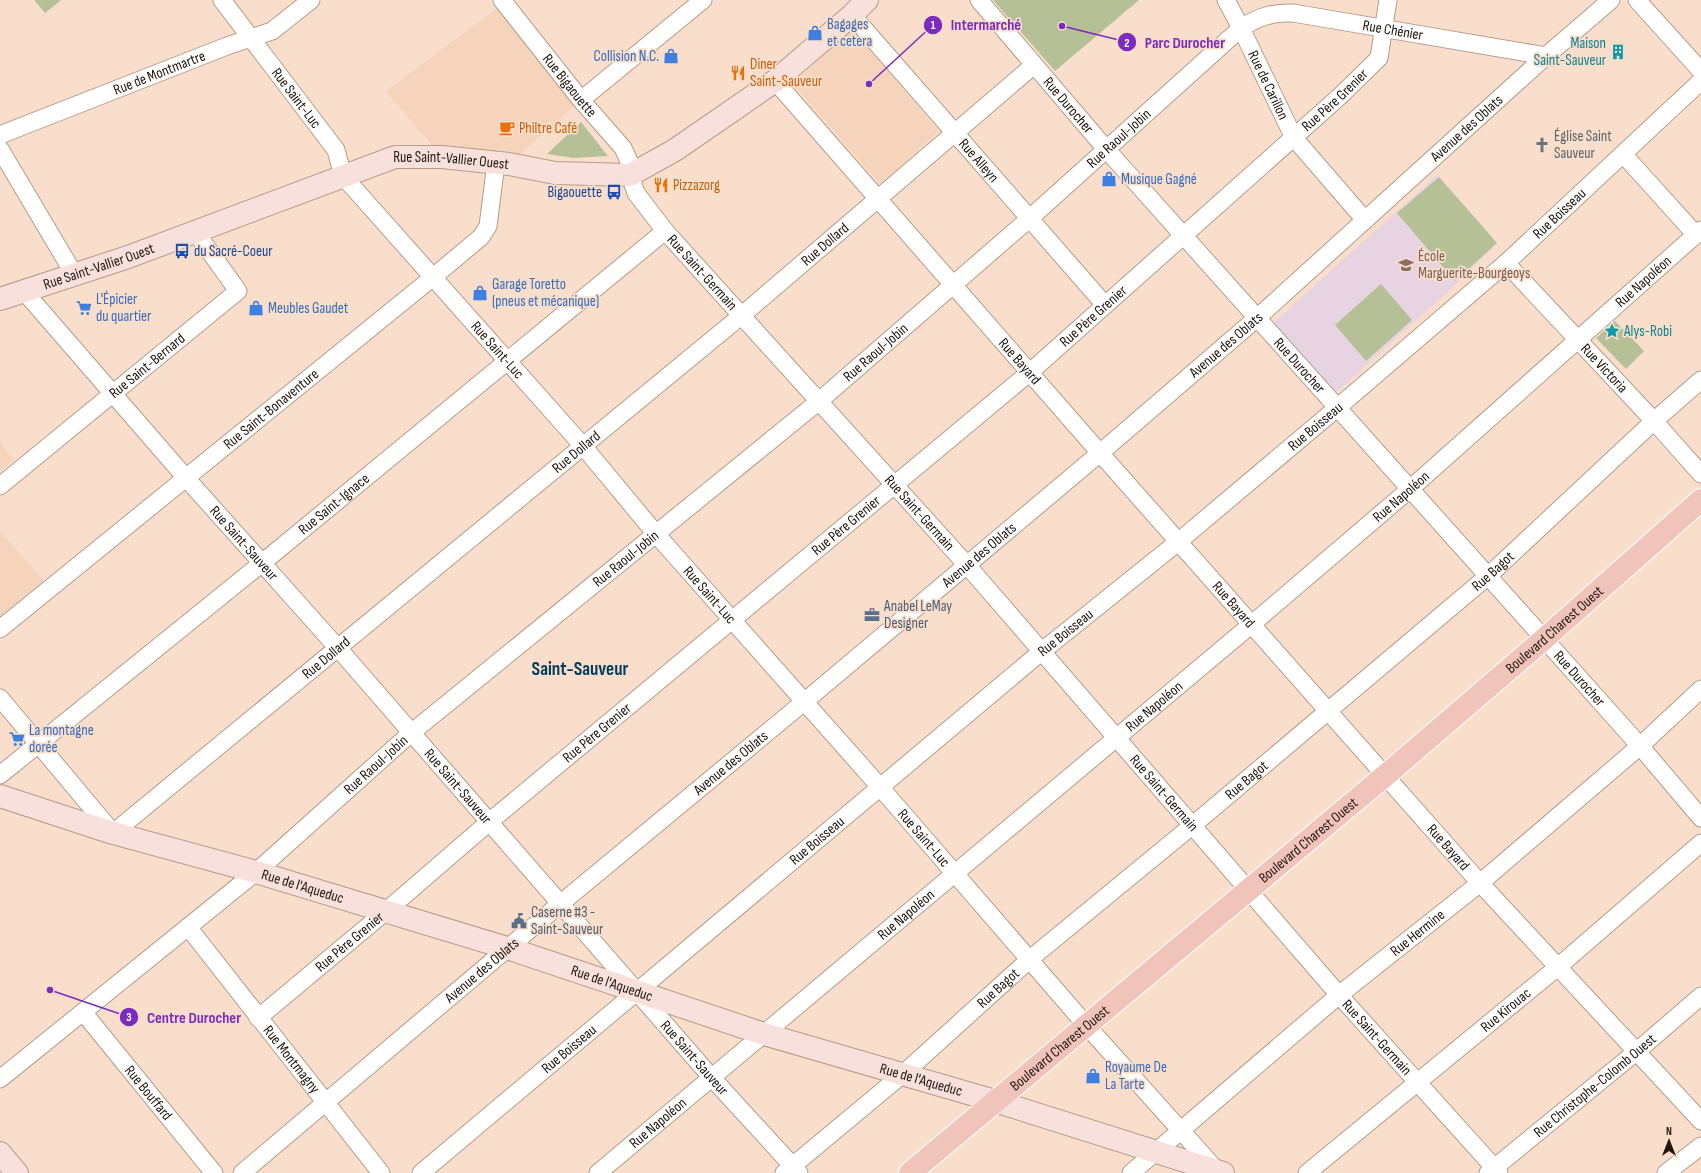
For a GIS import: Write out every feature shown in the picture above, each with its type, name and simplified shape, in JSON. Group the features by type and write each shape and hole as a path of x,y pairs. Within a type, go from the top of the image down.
{"main road":[{"name":"Boulevard Charest Ouest","path":"910,1173 1386,775 1544,639 1701,500"}],"street":[{"name":"Rue Saint-Luc","path":"222,0 336,150 343,176 432,278 583,446 656,534 880,787 1086,1025 1220,1173"},
{"name":"Rue de Montmartre","path":"0,135 227,46 253,39 272,31 311,0"},
{"path":"581,100 704,0"},
{"name":"Rue Durocher","path":"979,0 1106,149 1640,746 1701,818"},
{"name":"Rue de Carillon","path":"1226,0 1242,28 1294,138 1365,220"},
{"name":"Rue Père Grenier","path":"258,1018 385,912 488,823 1029,373 1294,138 1379,58 1388,0"},
{"name":"Avenue des Oblats","path":"242,1173 507,948 804,702 966,564 1100,453 1257,318 1546,56 1611,0"},
{"path":"1637,0 1701,71"},
{"name":"Rue Bigaouette","path":"505,1 581,100 623,148 629,161 630,174"},
{"name":"Rue Saint-Vallier Ouest","path":"0,299 23,290 128,257 395,157 442,157 496,163 555,173 630,174 674,150 775,81 860,8"},
{"name":"Rue Alleyn","path":"860,8 956,133 1105,305"},
{"name":"Rue Chénier","path":"1242,28 1254,20 1280,12 1293,13 1546,56"},
{"name":"Rue Raoul-Jobin","path":"0,1079 256,872 412,733 818,402 1029,219 1242,28"},
{"name":"Rue Dollard","path":"113,833 337,647 741,316 878,201 1034,65"},
{"name":"Rue Bayard","path":"775,81 1029,373 1480,883 1559,966 1636,1052 1701,1121"},
{"name":"Rue Boisseau","path":"421,1173 1041,652 1178,542 1337,408 1506,263 1701,81"},
{"path":"0,149 74,274"},
{"path":"1623,154 1698,233"},
{"name":"Rue Saint-Bonaventure","path":"0,629 481,237 488,226 496,163"},
{"name":"Rue Saint-Germain","path":"630,174 636,193 665,231 966,564 1041,652 1250,890 1339,995 1418,1081 1494,1171"},
{"name":"Rue Saint-Bernard","path":"0,486 238,291 195,231"},
{"name":"Rue Saint-Ignace","path":"0,775 262,563 506,360 665,231"},
{"name":"Rue Napoléon","path":"598,1173 956,874 1410,489 1698,233"},
{"name":"Rue Victoria","path":"1506,263 1654,421 1701,474"},
{"name":"Rue Saint-Sauveur","path":"23,290 186,478 337,647 488,823 792,1171"},
{"name":"Rue Bagot","path":"792,1171 903,1074 1030,959 1193,825 1488,576 1654,421 1701,380"},
{"name":"Rue Hermine","path":"1131,1173 1339,995 1480,883 1640,746 1701,689"},
{"path":"0,698 113,833"},
{"name":"Rue de l'Aqueduc","path":"0,796 113,833 256,872 507,948 764,1034 995,1101 1158,1151 1220,1173"},
{"name":"Rue Kirouac","path":"1307,1173 1559,966 1701,843"},
{"name":"Rue Montmagny","path":"188,927 325,1104 381,1173"},
{"name":"Rue Christophe-Colomb Ouest","path":"1494,1171 1701,996"},
{"name":"Rue Bouffard","path":"83,1012 214,1173"},
{"path":"1666,1173 1701,1146"},
{"path":"0,1153 17,1173"}],"shaded area":[{"path":"504,3 581,100 509,164 442,157 386,91"},
{"path":"849,31 853,31 938,130 938,132 883,183 879,183 794,85 795,82"},
{"name":"École Marguerite-Bourgeoys","path":"1437,175 1497,243 1453,287 1334,394 1273,323"},
{"path":"0,442 14,460 0,471"},
{"path":"0,531 44,581 0,617"}],"green space":[{"path":"34,0 61,0 45,13"},
{"path":"993,0 1139,0 1055,71"},
{"path":"581,122 608,156 574,158 547,154"},
{"path":"1439,177 1497,243 1455,281 1397,213"},
{"path":"1381,284 1412,320 1366,361 1335,325"},
{"path":"1615,321 1644,351 1626,369 1596,338"}],"place":[{"name":"Parc Durocher","path":"1062,26"},
{"name":"Bagages et cetera","path":"815,33"},
{"name":"Maison Saint-Sauveur","path":"1618,52"},
{"name":"Collision N.C.","path":"671,56"},
{"name":"Diner Saint-Sauveur","path":"738,73"},
{"name":"Intermarché","path":"869,84"},
{"name":"Philtre Café","path":"507,128"},
{"name":"Église Saint Sauveur","path":"1542,145"},
{"name":"Musique Gagné","path":"1109,179"},
{"name":"Pizzazorg","path":"661,185"},
{"name":"Bigaouette","path":"614,192"},
{"name":"du Sacré-Coeur","path":"182,251"},
{"name":"École Marguerite-Bourgeoys","path":"1406,265"},
{"name":"Garage Toretto (pneus et mécanique)","path":"480,293"},
{"name":"L'Épicier du quartier","path":"84,308"},
{"name":"Meubles Gaudet","path":"256,308"},
{"name":"Alys-Robi","path":"1612,331"},
{"name":"Anabel LeMay Designer","path":"872,615"},
{"name":"La montagne dorée","path":"17,739"},
{"name":"Caserne #3 - Saint-Sauveur","path":"519,921"},
{"name":"Centre Durocher","path":"50,990"},
{"name":"Royaume De La Tarte","path":"1093,1076"}],"district":[{"name":"Saint-Sauveur","path":"580,669"}]}
